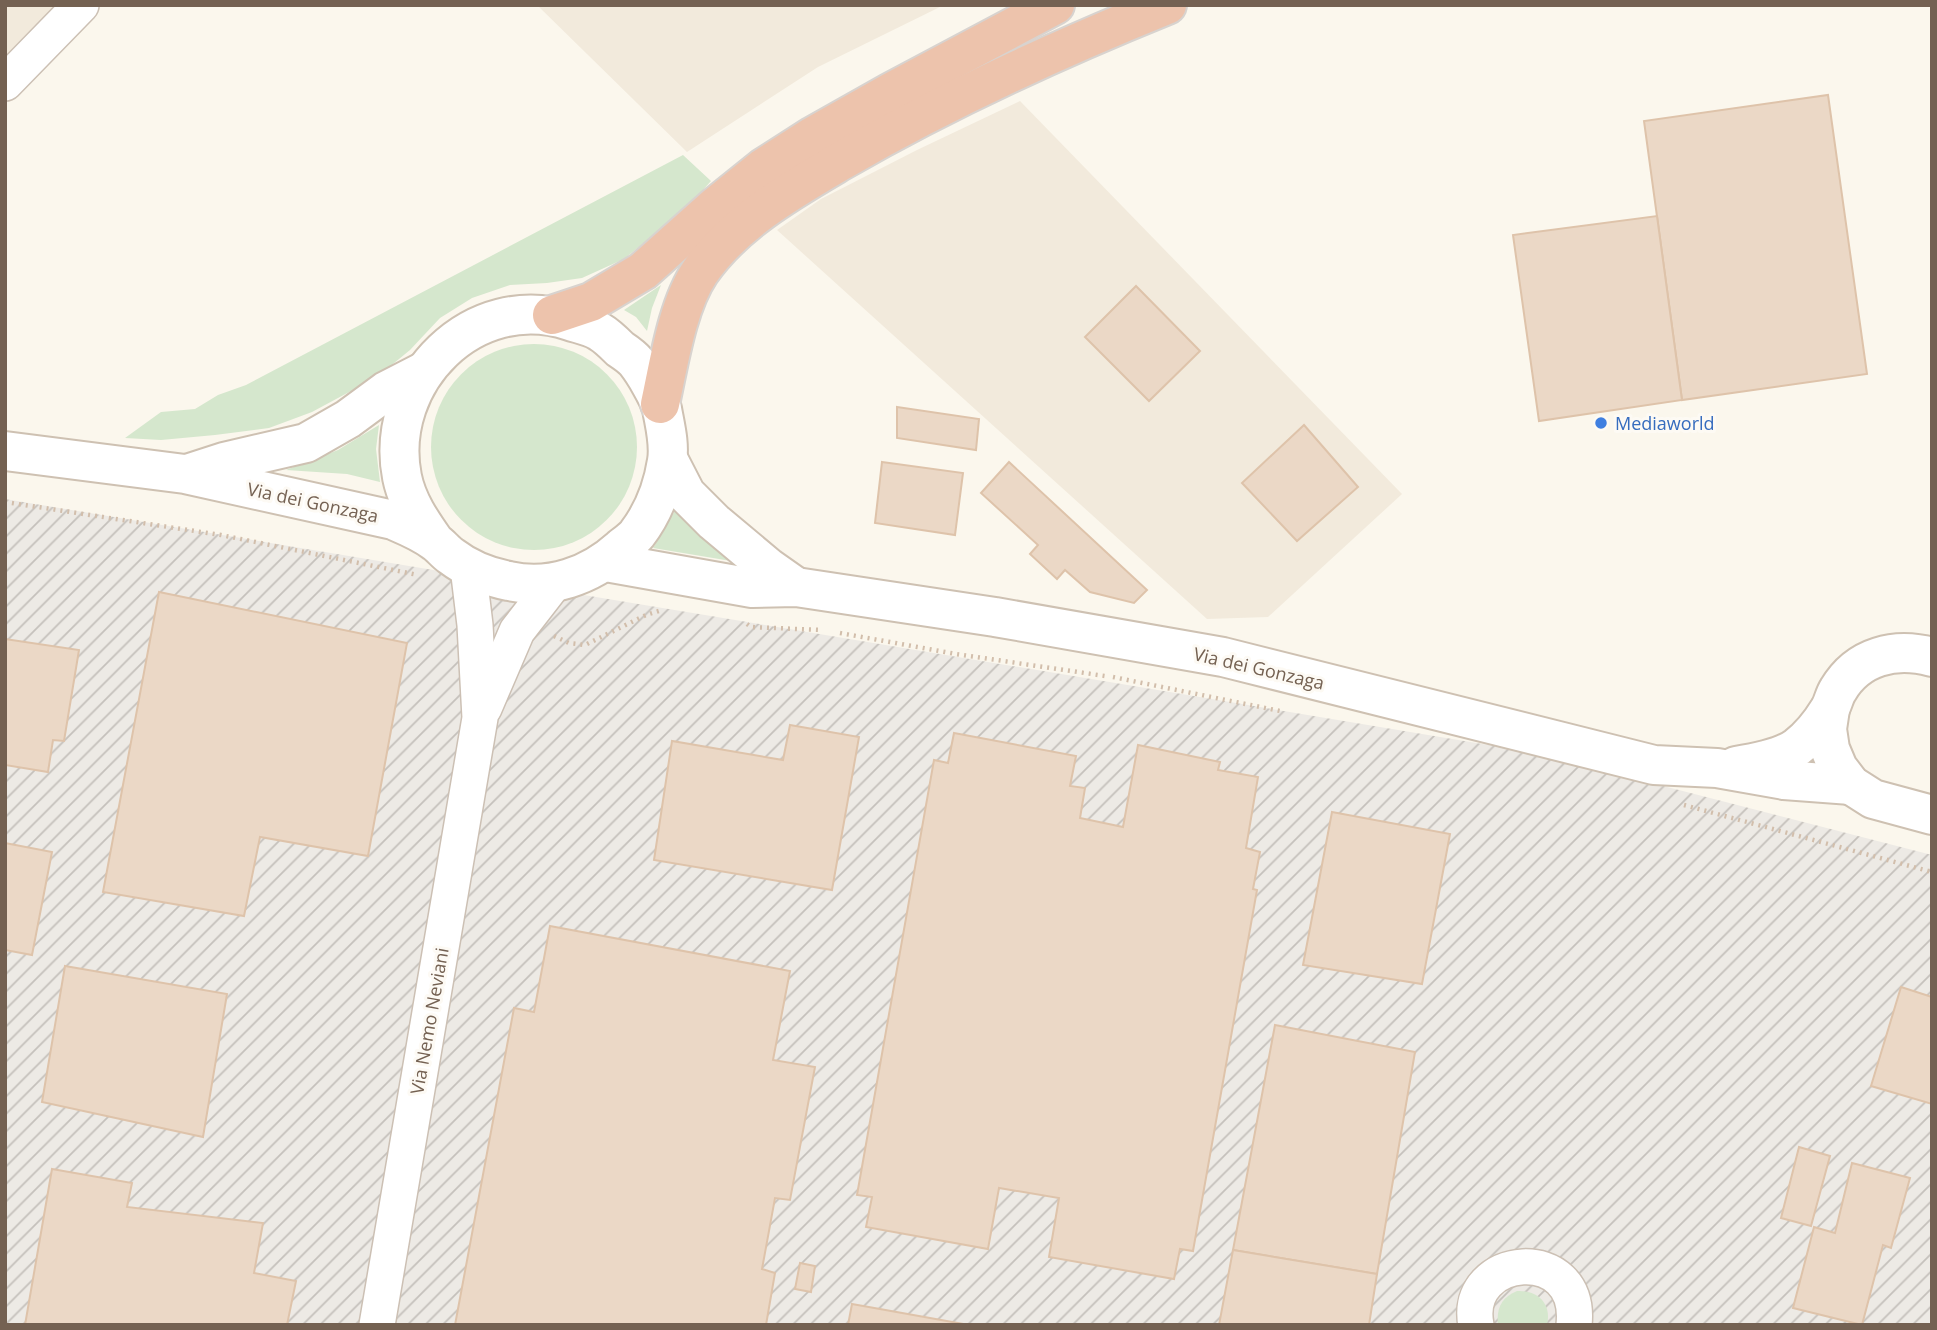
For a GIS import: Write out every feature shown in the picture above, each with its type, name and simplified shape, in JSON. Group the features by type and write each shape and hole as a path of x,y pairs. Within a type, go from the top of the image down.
{"highway":[{"path":"552,315 591,302 643,271 716,205 763,168 813,136 1055,5"},
{"path":"660,404 681,312 699,274 716,251 738,229 805,182 895,130 999,79 1167,5"}],"main road":[{"name":"Via dei Gonzaga","path":"515,315 552,315 598,330 636,361 660,404 667,431 667,459 658,499 637,535 606,562 581,575 555,582 510,582 488,576 450,556 433,559 402,477 399,441 406,405 423,372 448,345 479,325 515,315"},
{"name":"Via dei Gonzaga","path":"185,474 306,443 348,419 386,391 423,372"},
{"name":"Via dei Gonzaga","path":"12,450 185,474 393,520 415,529 433,559"},
{"name":"Via dei Gonzaga","path":"667,459 686,494 714,522 796,587"},
{"name":"Via dei Gonzaga","path":"606,562 752,588 796,587 995,617 1223,657 1654,765 1717,768 1784,780 1851,785"},
{"name":"Via dei Gonzaga","path":"1921,808 1873,799 1851,785 1838,768 1830,749 1827,729 1830,709 1837,691 1848,676 1862,664 1897,652 1932,657"},
{"name":"Via dei Gonzaga","path":"1717,768 1760,762 1795,749 1811,734 1830,709"}],"street":[{"path":"5,83 81,5"},
{"name":"Via Nemo Neviani","path":"377,1325 480,718 475,625 468,567"},
{"name":"Via Nemo Neviani","path":"480,718 517,631 555,582"},
{"path":"1476,1325 1477,1300 1485,1285 1498,1274 1514,1267 1530,1266 1547,1270 1561,1280 1573,1303 1574,1325"}],"path":[{"path":"5,502 221,535 433,559"},
{"path":"517,631 544,631 569,643 584,645 646,615 670,607"},
{"path":"742,621 751,627 823,630"},
{"path":"836,632 956,654 1110,677 1288,713"},
{"path":"1683,805 1932,872"}],"shaded area":[{"path":"5,5 81,5 5,83"},
{"path":"537,5 944,5 818,67 687,152"},
{"path":"1020,101 1402,494 1268,617 1207,619 777,230 821,199"},
{"path":"5,499 1531,752 1932,855 1932,1325 5,1325"}],"green space":[{"path":"683,155 711,181 687,208 624,259 582,278 510,285 472,298 440,318 410,350 377,377 312,412 269,428 161,440 125,438 161,412 195,409 218,395 246,385"},
{"path":"661,285 647,331 636,317 624,310"},
{"path":"534,344 573,352 607,374 629,408 637,447 629,486 607,520 573,542 534,550 495,542 461,520 439,486 431,447 439,408 461,374 495,352"},
{"path":"379,425 376,449 380,482 347,474 286,470 338,450"},
{"path":"676,509 743,563 653,548"},
{"path":"1517,1291 1531,1293 1542,1300 1547,1311 1547,1325 1498,1325 1501,1304 1507,1296"}],"building":[{"path":"1828,95 1867,374 1682,400 1644,121"},
{"path":"1657,216 1682,400 1539,421 1513,235"},
{"path":"1136,286 1200,351 1149,401 1085,337"},
{"path":"897,407 979,419 976,450 897,438"},
{"path":"1304,425 1358,487 1297,541 1242,483"},
{"path":"882,462 963,473 955,535 875,523"},
{"path":"1009,462 1147,590 1134,603 1090,592 1065,570 1057,579 1030,554 1038,545 981,493"},
{"path":"159,592 407,643 368,856 260,837 244,916 103,892"},
{"path":"5,639 79,650 64,741 53,740 48,772 5,765"},
{"path":"790,725 859,737 832,890 654,860 672,741 783,760"},
{"path":"954,733 1076,756 1070,786 1085,788 1080,818 1123,827 1138,745 1220,762 1218,770 1258,777 1246,848 1260,852 1253,889 1257,890 1193,1251 1180,1249 1174,1279 1049,1257 1059,1198 999,1188 988,1249 866,1227 872,1197 857,1195 934,760 948,763"},
{"path":"1332,812 1450,834 1422,984 1303,965"},
{"path":"5,843 52,852 32,955 5,950"},
{"path":"550,926 790,971 773,1060 815,1067 790,1200 775,1198 762,1269 775,1273 766,1325 455,1325 514,1008 534,1012"},
{"path":"65,966 227,994 203,1137 42,1102"},
{"path":"1901,987 1932,997 1932,1104 1871,1086"},
{"path":"1275,1025 1415,1052 1377,1274 1233,1250"},
{"path":"1799,1147 1830,1156 1811,1226 1781,1218"},
{"path":"1852,1163 1910,1178 1891,1248 1883,1245 1862,1325 1793,1308 1814,1227 1835,1233"},
{"path":"52,1169 132,1183 127,1207 263,1223 254,1273 296,1281 287,1325 25,1325"},
{"path":"1233,1250 1377,1274 1369,1325 1219,1325"},
{"path":"800,1263 815,1266 811,1292 795,1289"},
{"path":"852,1304 969,1325 848,1325"}],"place":[{"name":"Mediaworld","path":"1601,423"}]}
